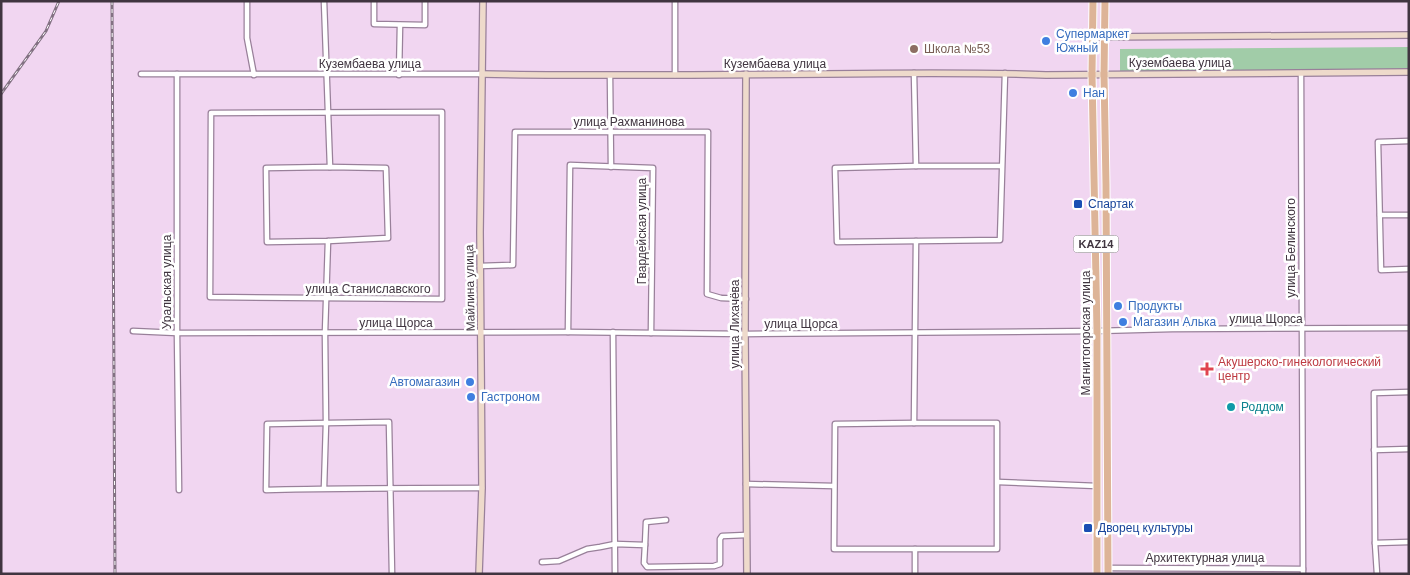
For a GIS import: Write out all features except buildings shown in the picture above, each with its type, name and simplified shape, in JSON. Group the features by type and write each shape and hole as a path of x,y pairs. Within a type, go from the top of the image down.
{"main road":[{"name":"Магнитогорская улица","path":"1093,1 1092,74 1097,331 1097,574"},
{"name":"Магнитогорская улица","path":"1105,1 1108,571"}],"street":[{"path":"247,1 247,38 254,75"},
{"path":"324,1 330,167"},
{"path":"374,1 374,24 400,25 425,25 425,1"},
{"name":"Майлина улица","path":"479,574 482,488 480,266 483,1"},
{"path":"675,1 675,75"},
{"path":"399,75 400,25"},
{"path":"1093,37 1409,35"},
{"name":"Кузембаева улица","path":"140,74 610,76 1409,72"},
{"path":"914,73 916,166"},
{"path":"1001,166 835,168 837,242 1000,240 1005,73"},
{"name":"улица Белинского","path":"1301,73 1303,571"},
{"name":"Уральская улица","path":"177,74 179,490"},
{"name":"улица Лихачёва","path":"746,74 745,334 747,574"},
{"path":"610,76 611,167"},
{"name":"улица Станиславского","path":"442,112 442,299 327,298 210,297 211,113 442,112"},
{"name":"улица Рахманинова","path":"480,266 513,265 515,132 708,132 707,294 721,298 746,299"},
{"path":"1409,141 1378,142 1381,270 1409,269"},
{"name":"Гвардейская улица","path":"568,332 570,165 653,168 652,333"},
{"path":"330,167 386,168 388,238 267,242 266,168 330,167"},
{"path":"1380,215 1409,215"},
{"path":"324,488 326,423 325,333 328,241"},
{"path":"914,423 916,241"},
{"name":"улица Щорса","path":"133,331 177,333 612,332 916,334 1172,329 1409,328"},
{"path":"612,332 614,574"},
{"path":"1377,574 1374,393 1409,392"},
{"path":"392,574 390,488 389,422 267,424 266,490 324,488 390,488 482,488"},
{"path":"914,423 998,423 997,549 834,549 836,424 914,423"},
{"path":"1374,450 1409,449"},
{"path":"998,482 1097,486"},
{"path":"746,484 834,486"},
{"path":"666,520 646,522 644,564 646,567 714,566 720,564 720,538 722,536 746,535"},
{"path":"1375,543 1409,542"},
{"path":"542,562 559,561 587,549 615,544 644,545"},
{"path":"915,549 915,574"},
{"name":"Архитектурная улица","path":"1108,571 1303,571"}],"green space":[{"path":"1409,47 1409,71 1120,72 1120,49"}],"railway":[{"path":"1,94 46,31 59,1"},
{"path":"112,1 115,574"}],"place":[{"name":"Супермаркет Южный","path":"1046,41"},
{"name":"Школа №53","path":"914,49"},
{"name":"Нан","path":"1073,93"},
{"name":"Спартак","path":"1078,204"},
{"name":"Продукты","path":"1118,306"},
{"name":"Магазин Алька","path":"1123,322"},
{"name":"Акушерско-гинекологический центр","path":"1207,369"},
{"name":"Автомагазин","path":"470,382"},
{"name":"Гастроном","path":"471,397"},
{"name":"Роддом","path":"1231,407"},
{"name":"Дворец культуры","path":"1088,528"}]}
